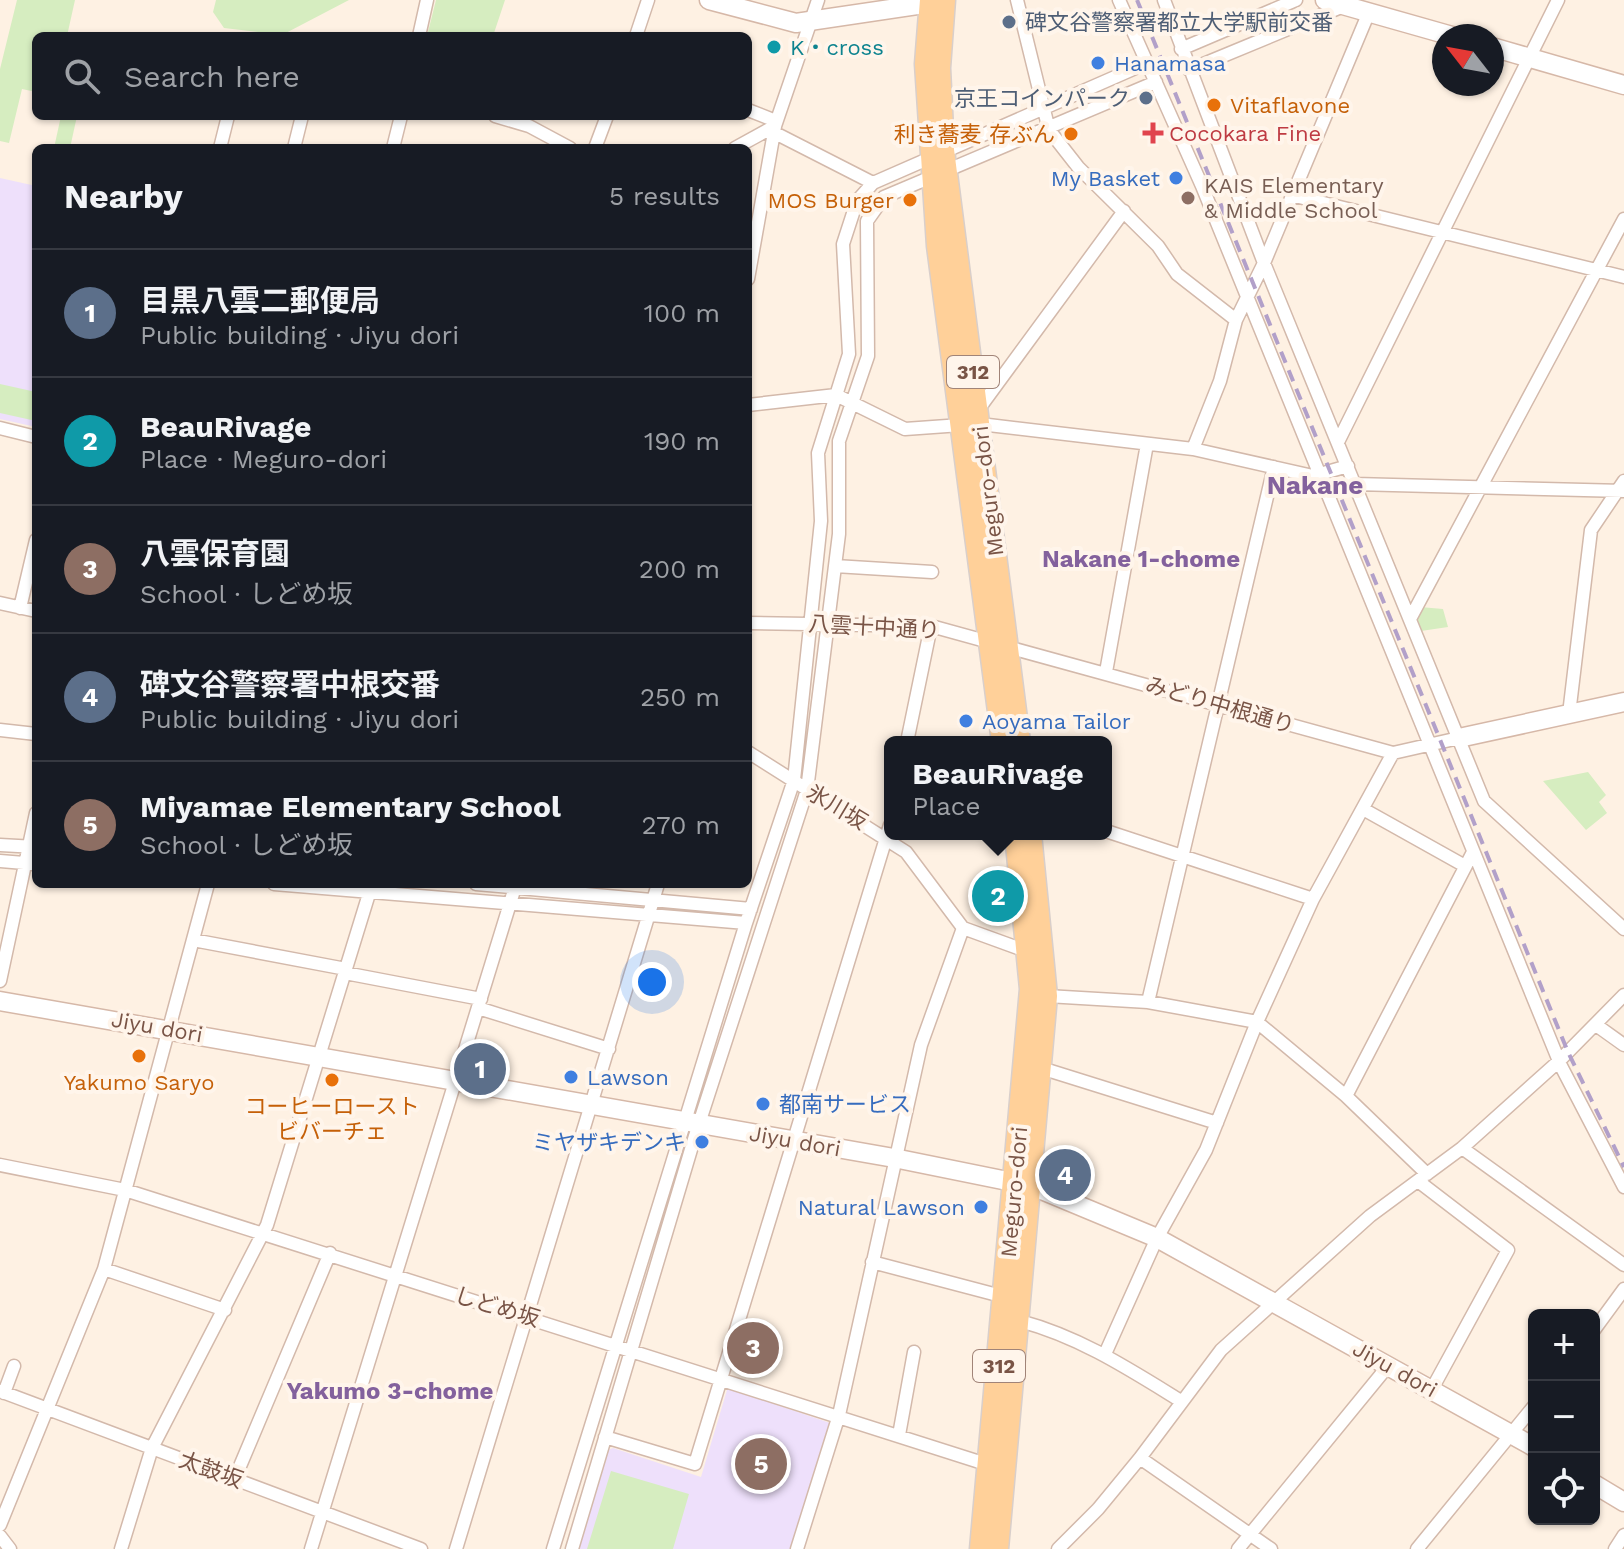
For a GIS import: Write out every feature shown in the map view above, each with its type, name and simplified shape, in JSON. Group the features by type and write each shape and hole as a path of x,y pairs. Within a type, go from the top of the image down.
{"main road":[{"path":"709,0 789,22 951,0"},
{"name":"Meguro-dori","path":"937,1 925,64 973,420 998,642 1002,736"},
{"path":"1345,4 1432,30"},
{"path":"1504,50 1624,85"},
{"name":"Meguro-dori","path":"998,642 1019,736"},
{"name":"みどり中根通り","path":"1444,742 1624,702"},
{"name":"Meguro-dori","path":"998,1549 1020,1321 1030,989 1029,952 1016,840"},
{"name":"Meguro-dori","path":"980,1549 1005,1297 1041,1068 1047,996 1032,840"},
{"name":"Jiyu dori","path":"0,1001 320,1055 1023,1184 1157,1238 1528,1443"},
{"path":"1600,1488 1624,1502"}],"street":[{"path":"420,32 427,0"},
{"path":"637,32 648,0"},
{"path":"752,256 775,127 808,21 818,0"},
{"path":"1017,0 1049,130 1078,167 1158,246 1177,274 1236,320"},
{"path":"1119,0 1322,476 1444,742 1484,801 1624,929"},
{"path":"1164,0 1264,263 1410,619 1473,852 1559,1061 1624,1187"},
{"path":"1185,59 1296,0"},
{"path":"1338,442 1558,0"},
{"path":"1185,59 1345,4"},
{"path":"1193,449 1220,381 1246,294 1264,263 1291,195 1345,4"},
{"path":"553,1549 615,1343 807,790 839,534 839,441 868,356 867,221 884,197 938,164 1042,111 1152,74"},
{"path":"572,1549 631,1349 746,923 794,780 821,521 818,453 849,354 843,244 857,201 873,183 1049,130 1152,74"},
{"path":"752,113 873,183"},
{"path":"221,144 227,120"},
{"path":"295,144 301,120"},
{"path":"394,144 400,120"},
{"path":"509,120 529,126 563,144"},
{"path":"596,144 606,120"},
{"path":"743,144 775,127"},
{"path":"1291,195 1624,277"},
{"path":"973,420 1124,211"},
{"path":"1410,619 1624,219"},
{"path":"752,405 836,395 905,429 973,420 1193,449 1322,476 1348,466"},
{"path":"0,428 32,436"},
{"path":"1106,672 1147,444"},
{"path":"1148,1002 1274,467"},
{"path":"1355,484 1622,488"},
{"path":"1569,714 1591,530 1622,488"},
{"path":"20,608 32,557"},
{"path":"835,566 932,572"},
{"path":"0,603 32,610"},
{"name":"八雲十中通り","path":"752,623 931,626 998,642"},
{"path":"908,736 931,626"},
{"name":"みどり中根通り","path":"998,642 1393,753 1444,742"},
{"path":"0,730 32,734"},
{"path":"1105,1354 1157,1238 1206,1150 1257,1022 1313,899 1393,753"},
{"name":"氷川坂","path":"752,754 807,790 884,828"},
{"path":"1363,809 1465,866"},
{"path":"1112,833 1313,899"},
{"path":"605,1437 695,1464 886,840"},
{"name":"氷川坂","path":"896,840 963,928"},
{"path":"0,845 32,847 31,863 0,981"},
{"path":"1346,1096 1473,852"},
{"path":"0,861 31,863"},
{"path":"0,1525 104,1269 207,888"},
{"path":"121,1549 152,1448 263,1234 371,888 511,904 746,923"},
{"path":"311,1549 515,888"},
{"path":"536,888 751,909"},
{"path":"456,1549 657,888"},
{"path":"797,1549 839,1415 921,1045 963,928 1029,952"},
{"path":"193,940 480,1003 609,1049"},
{"path":"1058,1549 1098,1509 1140,1458 1221,1350 1370,1216 1462,1148 1559,1061 1624,995"},
{"path":"1047,996 1148,1002 1257,1022 1346,1096 1422,1178 1508,1250 1432,1389"},
{"path":"1596,1025 1624,1045"},
{"path":"1041,1068 1217,1123"},
{"path":"1462,1148 1624,1265"},
{"name":"しどめ坂","path":"0,1165 125,1190 615,1343 989,1465"},
{"path":"235,1478 330,1253"},
{"path":"872,1262 1005,1297"},
{"path":"104,1269 225,1310"},
{"path":"1600,1322 1624,1289"},
{"path":"1020,1321 1059,1332 1105,1354 1181,1401"},
{"path":"899,1435 914,1352"},
{"path":"2,1392 14,1366"},
{"path":"1238,1549 1388,1366"},
{"name":"太鼓坂","path":"2,1392 421,1549"},
{"path":"1417,1549 1528,1414"},
{"path":"1140,1458 1271,1549"},
{"path":"1615,1549 1624,1535"},
{"path":"0,1536 10,1549"}],"shaded area":[{"path":"0,178 32,185 32,426 0,419"},
{"path":"727,1390 830,1423 791,1549 578,1549 608,1450 613,1448 701,1477"}],"green space":[{"path":"17,0 75,0 68,32 32,32 32,91 22,89 9,143 0,141 0,69"},
{"path":"216,0 349,0 288,32 224,28 213,12"},
{"path":"436,0 505,0 494,32 428,32"},
{"path":"60,120 76,120 71,144 55,144"},
{"path":"0,384 32,391 32,420 0,413"},
{"path":"1420,607 1443,609 1448,627 1421,631 1415,616"},
{"path":"1588,772 1606,795 1599,802 1607,813 1586,830 1543,781"},
{"path":"611,1471 689,1494 673,1549 587,1549"}],"railway":[{"path":"1137,0 1568,1052 1624,1167"}],"place":[{"name":"碑文谷警察署都立大学駅前交番","path":"1009,22"},
{"name":"K・cross","path":"774,47"},
{"name":"Hanamasa","path":"1098,63"},
{"name":"京王コインパーク","path":"1146,98"},
{"name":"Vitaflavone","path":"1214,105"},
{"name":"Cocokara Fine","path":"1153,133"},
{"name":"利き蕎麦 存ぶん","path":"1071,134"},
{"name":"My Basket","path":"1176,178"},
{"name":"KAIS Elementary & Middle School","path":"1188,198"},
{"name":"MOS Burger","path":"910,200"},
{"name":"Aoyama Tailor","path":"966,721"},
{"name":"BeauRivage","path":"998,896"},
{"name":"Yakumo Saryo","path":"139,1056"},
{"name":"目黒八雲二郵便局","path":"480,1069"},
{"name":"Lawson","path":"571,1077"},
{"name":"コーヒーロースト ビバーチェ","path":"332,1080"},
{"name":"都南サービス","path":"763,1104"},
{"name":"ミヤザキデンキ","path":"702,1142"},
{"name":"碑文谷警察署中根交番","path":"1065,1175"},
{"name":"Natural Lawson","path":"981,1207"},
{"name":"八雲保育園","path":"753,1348"},
{"name":"Miyamae Elementary School","path":"761,1464"}],"district":[{"name":"Nakane","path":"1315,485"},
{"name":"Nakane 1-chome","path":"1141,559"},
{"name":"Yakumo 3-chome","path":"390,1391"}]}
